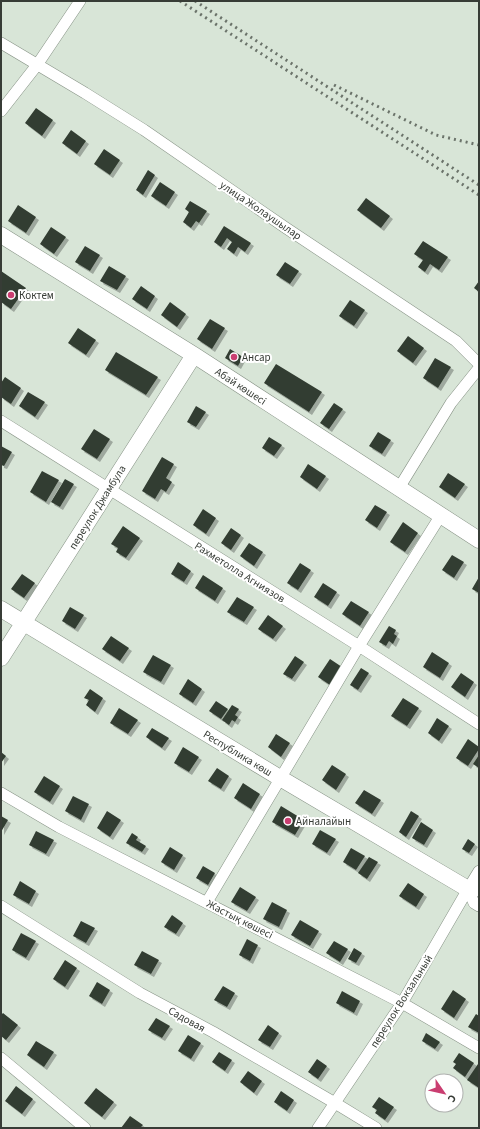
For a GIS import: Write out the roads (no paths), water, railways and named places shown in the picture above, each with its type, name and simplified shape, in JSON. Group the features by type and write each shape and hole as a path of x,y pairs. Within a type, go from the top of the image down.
{"main road":[{"name":"Абай көшесі","path":"1,235 194,355 479,540"},
{"name":"переулок Джамбула","path":"1,658 194,355"},
{"name":"Республика көш","path":"1,608 280,778 473,888"}],"street":[{"path":"1,110 37,65 80,1"},
{"name":"улица Жолаушылар","path":"1,44 85,92 144,130 286,228 456,341 479,364"},
{"path":"399,488 451,403 479,368"},
{"name":"Рахметолла Агниязов","path":"1,421 359,646 479,724"},
{"path":"208,902 359,646 441,515"},
{"name":"Жастық көшесі","path":"1,793 59,827 208,902 402,1003 479,1048"},
{"name":"переулок Вокзальный","path":"318,1128 402,1003 473,888 479,871"},
{"path":"473,888 474,903 479,906"},
{"name":"Садовая","path":"1,906 140,993 213,1032 376,1128"},
{"path":"1,1058 85,1128"}],"railway":[{"path":"180,1 479,195"},
{"path":"195,1 479,185"},
{"path":"334,85 436,135 479,145"}],"place":[{"name":"Коктем","path":"11,295"},
{"name":"Ансар","path":"234,357"},
{"name":"Айналайын","path":"288,821"}]}
